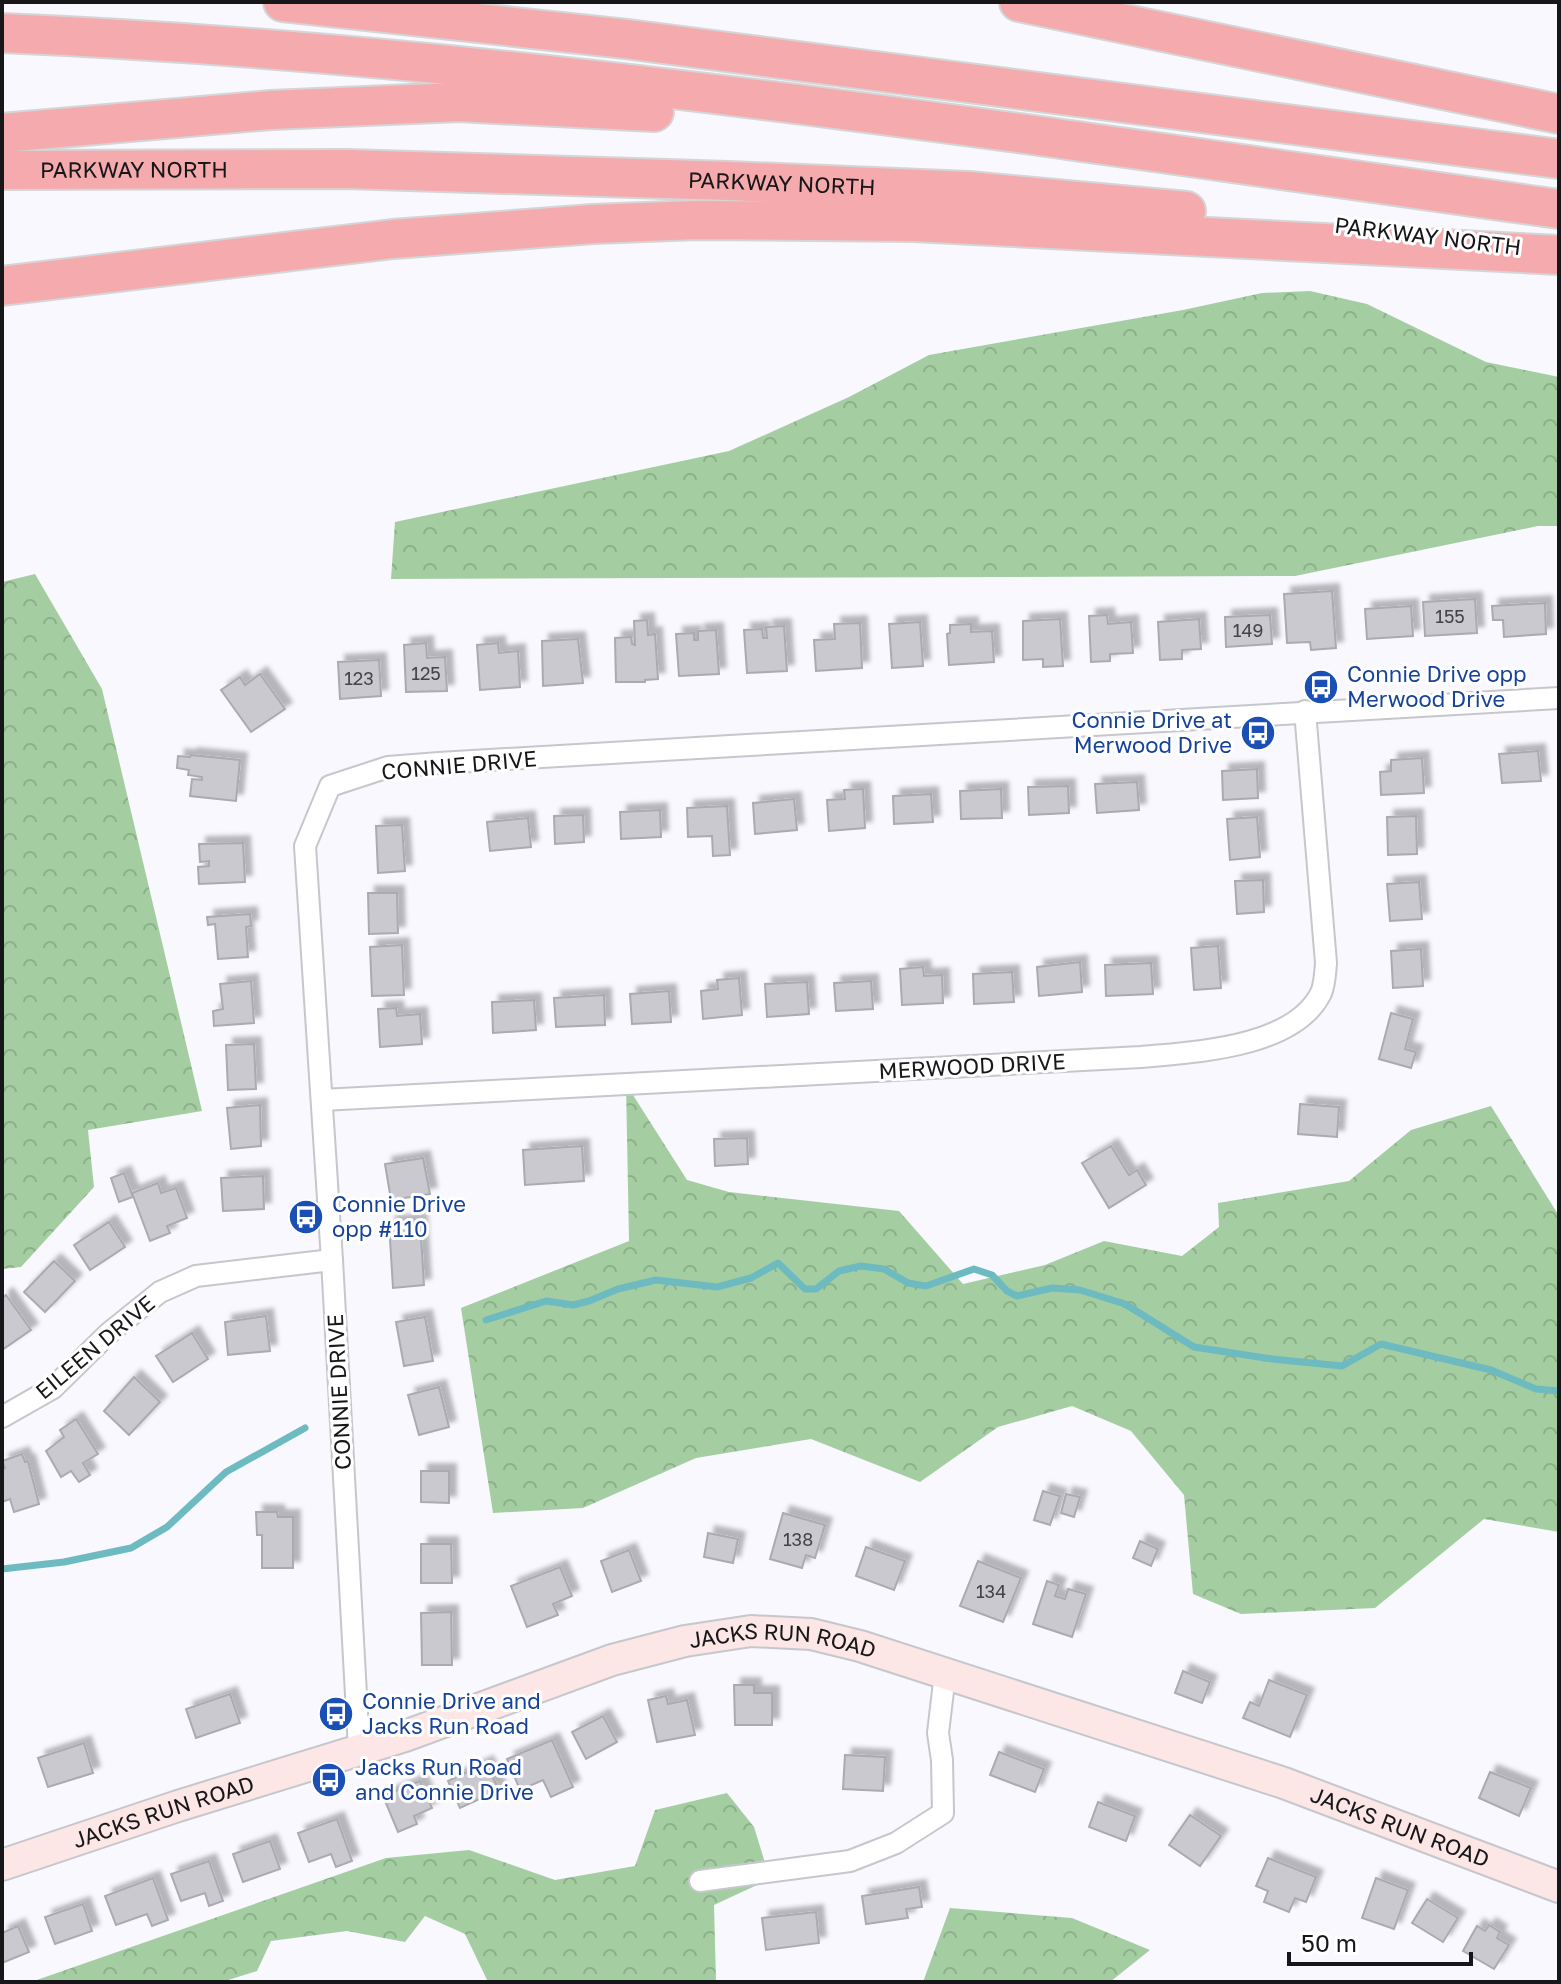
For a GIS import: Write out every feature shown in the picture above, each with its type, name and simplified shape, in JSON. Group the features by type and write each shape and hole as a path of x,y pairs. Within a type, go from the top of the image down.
{"highway":[{"path":"283,2 626,39 1559,159"},
{"path":"1019,2 1559,114"},
{"path":"2,33 266,47 710,92 1559,211"},
{"path":"2,57 167,59 476,70"},
{"path":"2,133 271,110 444,102 513,103 756,120 1559,211"},
{"name":"PARKWAY NORTH","path":"2,170 347,169 968,191 1301,221 1559,253"},
{"path":"2,286 393,239 593,224 697,220 914,222 1559,253"}],"street":[{"name":"CONNIE DRIVE","path":"359,1749 305,846 330,786 388,767 439,763 1559,698"},
{"name":"MERWOOD DRIVE","path":"322,1100 1141,1057 1218,1048 1260,1038 1300,1018 1321,993 1325,980 1305,711"},
{"name":"EILEEN DRIVE","path":"2,1417 53,1388 109,1333 160,1292 196,1276 332,1260"},
{"name":"JACKS RUN ROAD","path":"2,1865 178,1806 405,1736 612,1660 685,1641 751,1631 811,1634 860,1646 1284,1783 1559,1887"},
{"path":"700,1881 850,1861 896,1843 943,1813 938,1733 945,1674"}],"green space":[{"path":"1310,291 1367,304 1486,362 1559,377 1559,526 1538,526 1295,576 391,579 395,522 729,451 849,397 929,355 1262,293"},
{"path":"35,574 102,689 202,1111 88,1130 94,1187 21,1267 2,1269 2,582"},
{"path":"626,1084 687,1180 729,1192 899,1211 963,1284 1045,1265 1104,1241 1182,1256 1219,1227 1218,1203 1349,1181 1411,1130 1491,1106 1559,1216 1559,1532 1484,1519 1375,1608 1241,1614 1193,1594 1184,1495 1131,1431 1072,1406 998,1427 920,1482 811,1439 696,1458 583,1508 493,1513 461,1308 629,1241"},
{"path":"727,1793 754,1827 770,1879 714,1905 716,1982 488,1982 465,1934 425,1916 405,1942 347,1931 271,1941 257,1971 222,1982 31,1982 386,1858 469,1850 555,1880 635,1866 655,1810"},
{"path":"950,1908 1072,1918 1150,1950 1110,1982 923,1982"}],"building":[{"path":"1332,591 1336,648 1311,650 1310,642 1287,643 1284,594"},
{"path":"1475,599 1477,633 1425,636 1423,602"},
{"path":"1545,603 1546,634 1504,637 1503,620 1493,620 1492,606"},
{"path":"1411,606 1413,636 1367,639 1365,609"},
{"path":"1107,615 1108,624 1131,622 1133,653 1110,654 1110,661 1091,662 1089,616"},
{"path":"1270,615 1272,644 1226,647 1225,617"},
{"path":"1060,619 1063,666 1043,667 1043,659 1023,660 1023,621"},
{"path":"1199,619 1201,649 1182,650 1182,659 1160,660 1158,622"},
{"path":"647,620 648,635 655,634 658,679 616,682 615,638 631,637 635,645 634,621"},
{"path":"920,622 923,666 892,668 889,624"},
{"path":"860,623 862,668 816,671 814,640 835,639 834,624"},
{"path":"971,624 971,632 992,631 994,662 949,665 947,634 950,633 950,625"},
{"path":"784,626 787,671 747,673 744,630 762,629 763,638 767,638 766,627"},
{"path":"716,630 719,674 679,676 676,634 694,633 694,640 698,640 698,631"},
{"path":"578,639 583,683 543,686 542,641"},
{"path":"426,643 427,658 445,657 447,691 406,692 404,645"},
{"path":"498,643 499,653 518,651 520,687 480,690 477,645"},
{"path":"379,660 381,696 340,699 338,662"},
{"path":"260,674 285,709 251,732 221,690 240,677 245,685"},
{"path":"1538,751 1541,781 1502,783 1499,754"},
{"path":"178,756 240,760 236,801 190,796 192,779 202,780 202,777 188,775 189,770 177,768"},
{"path":"1422,758 1424,793 1381,795 1380,772 1391,771 1391,760"},
{"path":"1257,769 1258,798 1223,800 1222,771"},
{"path":"1137,782 1139,810 1097,813 1095,784"},
{"path":"1068,786 1069,813 1029,815 1028,787"},
{"path":"863,789 865,828 829,831 827,800 845,799 844,790"},
{"path":"1001,789 1002,818 961,819 960,791"},
{"path":"931,794 933,822 894,824 893,796"},
{"path":"794,799 797,830 755,834 753,803"},
{"path":"727,806 730,855 713,856 712,836 688,837 687,808"},
{"path":"660,810 661,837 621,839 620,812"},
{"path":"583,815 584,842 555,844 554,816"},
{"path":"1416,816 1417,854 1388,855 1387,817"},
{"path":"1257,817 1260,857 1230,860 1227,819"},
{"path":"528,818 531,847 490,851 487,822"},
{"path":"402,825 405,871 378,873 376,826"},
{"path":"243,843 245,882 199,884 198,867 209,866 209,861 200,862 199,844"},
{"path":"1263,880 1264,912 1237,914 1235,881"},
{"path":"1419,882 1422,919 1390,921 1387,884"},
{"path":"368,893 397,893 398,933 369,934"},
{"path":"250,914 251,926 246,927 248,957 218,959 215,924 208,925 207,917"},
{"path":"402,945 404,995 372,996 370,947"},
{"path":"1218,946 1221,988 1194,990 1191,948"},
{"path":"1421,949 1423,986 1393,988 1391,951"},
{"path":"1080,962 1082,992 1039,996 1037,967"},
{"path":"1151,963 1153,994 1106,996 1105,965"},
{"path":"923,967 924,976 942,975 943,1003 902,1005 900,969"},
{"path":"1012,972 1014,1002 974,1004 973,974"},
{"path":"739,978 742,1015 703,1019 701,991 718,989 717,980"},
{"path":"251,981 254,1023 214,1026 213,1011 223,1009 220,984"},
{"path":"871,981 873,1009 836,1011 834,983"},
{"path":"807,982 809,1014 767,1017 765,984"},
{"path":"669,991 671,1022 632,1024 630,994"},
{"path":"604,995 605,1025 556,1027 554,998"},
{"path":"534,1000 536,1030 493,1033 492,1002"},
{"path":"396,1008 397,1016 420,1014 422,1044 380,1047 378,1009"},
{"path":"1391,1013 1413,1019 1405,1049 1416,1052 1411,1068 1379,1059"},
{"path":"254,1044 256,1089 228,1090 226,1045"},
{"path":"1300,1104 1339,1107 1337,1137 1298,1134"},
{"path":"260,1105 261,1146 231,1149 227,1108"},
{"path":"747,1138 748,1164 715,1166 714,1139"},
{"path":"582,1146 584,1181 525,1185 523,1150"},
{"path":"1111,1146 1129,1175 1137,1170 1146,1185 1109,1208 1082,1163"},
{"path":"423,1158 430,1194 391,1200 385,1164"},
{"path":"124,1173 133,1197 119,1202 111,1178"},
{"path":"263,1176 264,1209 223,1211 221,1178"},
{"path":"158,1183 161,1193 176,1188 187,1218 167,1226 170,1233 150,1241 132,1193"},
{"path":"420,1221 424,1285 393,1288 389,1223"},
{"path":"109,1222 125,1247 90,1270 74,1245"},
{"path":"54,1261 75,1281 45,1312 24,1292"},
{"path":"6,1295 31,1330 2,1350 2,1298"},
{"path":"266,1316 270,1351 228,1355 225,1322"},
{"path":"425,1317 433,1361 404,1366 396,1322"},
{"path":"192,1333 208,1359 173,1382 156,1356"},
{"path":"134,1377 160,1402 129,1435 104,1411"},
{"path":"439,1387 449,1427 419,1435 408,1395"},
{"path":"76,1419 98,1454 83,1463 90,1475 79,1482 71,1471 61,1477 46,1451 64,1437 60,1430"},
{"path":"22,1454 25,1462 28,1461 39,1504 14,1512 10,1499 2,1502 2,1469 5,1468 2,1461"},
{"path":"421,1471 449,1471 449,1503 421,1502"},
{"path":"1043,1491 1060,1496 1050,1525 1034,1520"},
{"path":"1066,1494 1080,1497 1074,1517 1061,1513"},
{"path":"256,1512 277,1512 278,1517 293,1517 293,1568 262,1568 262,1535 257,1535"},
{"path":"783,1513 825,1525 815,1558 806,1555 802,1568 770,1559"},
{"path":"708,1533 738,1539 733,1563 704,1557"},
{"path":"1140,1541 1158,1549 1151,1566 1133,1558"},
{"path":"421,1544 451,1544 452,1583 421,1583"},
{"path":"866,1547 905,1561 894,1590 856,1576"},
{"path":"629,1550 641,1581 612,1592 601,1561"},
{"path":"978,1561 1021,1578 1003,1622 960,1606"},
{"path":"560,1567 572,1596 553,1604 558,1615 527,1627 511,1586"},
{"path":"1047,1581 1059,1585 1055,1596 1065,1599 1068,1589 1086,1594 1072,1637 1033,1624"},
{"path":"451,1612 452,1665 422,1665 421,1613"},
{"path":"1183,1671 1210,1682 1202,1703 1175,1693"},
{"path":"1269,1680 1307,1695 1290,1737 1243,1718 1250,1702 1259,1706"},
{"path":"734,1685 754,1685 754,1693 772,1693 772,1725 735,1725"},
{"path":"230,1694 240,1723 196,1738 186,1709"},
{"path":"666,1696 668,1704 687,1700 695,1735 657,1742 648,1700"},
{"path":"603,1716 617,1742 586,1759 572,1732"},
{"path":"552,1740 573,1787 551,1797 543,1780 520,1790 507,1759"},
{"path":"84,1743 93,1773 48,1787 38,1758"},
{"path":"999,1752 1044,1769 1035,1792 990,1775"},
{"path":"845,1755 885,1757 883,1791 843,1789"},
{"path":"486,1763 499,1790 460,1808 448,1781"},
{"path":"1490,1772 1531,1788 1519,1816 1479,1798"},
{"path":"420,1781 432,1808 414,1816 417,1824 398,1832 383,1796"},
{"path":"1098,1802 1135,1816 1126,1841 1089,1827"},
{"path":"1190,1815 1221,1836 1200,1866 1169,1845"},
{"path":"337,1819 352,1861 336,1867 331,1854 309,1862 298,1833"},
{"path":"270,1841 280,1869 243,1882 233,1854"},
{"path":"1268,1858 1316,1877 1306,1902 1295,1898 1289,1912 1264,1902 1268,1891 1256,1886"},
{"path":"209,1861 223,1901 209,1906 205,1893 181,1901 171,1874"},
{"path":"153,1878 168,1920 152,1926 147,1914 116,1925 105,1896"},
{"path":"1376,1878 1408,1890 1394,1929 1362,1918"},
{"path":"919,1887 922,1907 906,1909 908,1918 866,1924 862,1896"},
{"path":"1427,1899 1458,1918 1443,1942 1412,1923"},
{"path":"83,1904 92,1931 55,1944 45,1917"},
{"path":"816,1912 819,1943 766,1950 762,1918"},
{"path":"1489,1925 1500,1932 1497,1938 1509,1945 1494,1969 1463,1951 1477,1926 1485,1931"},
{"path":"18,1926 29,1952 2,1963 2,1933"}],"waterway":[{"path":"486,1320 546,1301 573,1305 656,1280 717,1287 751,1278 778,1263 805,1289 816,1289 839,1271 861,1266 884,1269 908,1283 926,1286 974,1269 992,1275 1007,1291 1017,1296 1052,1288 1080,1290 1125,1304 1194,1347 1342,1366 1381,1344 1491,1370 1536,1389 1559,1391"},
{"path":"2,1569 64,1562 131,1548 167,1527 226,1472 305,1428"}],"place":[{"name":"Connie Drive opp Merwood Drive","path":"1321,687"},
{"name":"Connie Drive at Merwood Drive","path":"1258,733"},
{"name":"Connie Drive opp #110","path":"306,1217"},
{"name":"Connie Drive and Jacks Run Road","path":"336,1714"},
{"name":"Jacks Run Road and Connie Drive","path":"329,1780"}]}
